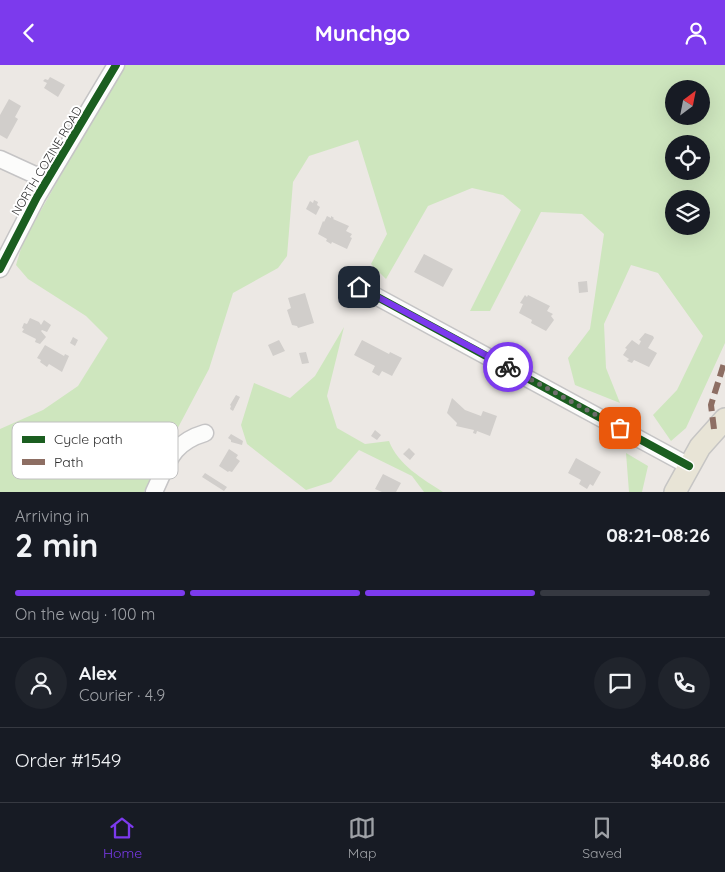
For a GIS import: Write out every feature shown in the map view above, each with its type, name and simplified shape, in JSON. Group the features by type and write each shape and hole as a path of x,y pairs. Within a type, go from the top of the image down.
{"main road":[{"path":"675,492 706,439 725,419"}],"street":[{"name":"NORTH COZINE ROAD","path":"0,269 46,180 116,65"},
{"path":"0,159 46,180"},
{"path":"359,287 689,466"},
{"path":"178,447 186,440 204,433"},
{"path":"154,492 161,479"}],"green space":[{"path":"123,65 725,65 725,343 686,428 671,441 653,415 677,390 703,336 658,273 631,265 604,324 606,368 620,403 575,385 568,358 590,329 604,234 582,214 541,212 490,311 470,311 521,210 503,195 472,188 428,206 386,279 371,264 387,234 358,140 309,156 293,182 287,256 278,268 233,293 209,369 178,428 178,422 16,422 43,410 78,386 108,338 86,316 28,279 16,265 23,242"},
{"path":"344,327 327,396 337,428 365,444 389,441 393,450 405,464 443,492 424,492 412,476 359,450 331,482 306,490 247,444 241,425 254,383 290,398 315,376"},
{"path":"12,424 12,479 151,479 144,492 0,492 0,429"},
{"path":"626,453 648,466 642,492 629,492"}],"building":[{"path":"50,77 65,85 58,97 44,88 47,83 43,81 45,79 48,80"},
{"path":"9,99 21,106 15,117 18,119 7,139 0,135 0,115"},
{"path":"314,200 318,202 317,205 320,207 316,215 306,209 310,201 313,203"},
{"path":"327,216 331,218 331,216 333,219 349,226 346,231 352,234 350,237 352,238 347,249 332,242 331,244 326,241 327,239 318,234"},
{"path":"424,254 453,269 443,287 414,272"},
{"path":"587,281 588,292 579,293 578,282"},
{"path":"305,293 314,323 298,328 292,325 287,310 291,308 288,298"},
{"path":"525,295 550,306 547,311 553,314 551,316 554,320 546,331 531,323 532,320 519,313 523,304 520,303"},
{"path":"30,318 41,325 44,320 51,325 47,332 41,331 46,337 40,344 35,342 36,339 22,332 24,323 27,324"},
{"path":"645,333 653,336 654,338 648,348 657,353 649,367 634,360 632,363 627,361 629,359 623,355 627,349 625,348 632,340 639,345 641,341 639,340"},
{"path":"73,337 78,340 75,346 70,343"},
{"path":"279,340 285,351 273,356 268,345"},
{"path":"362,340 389,354 390,352 402,358 392,376 382,371 379,376 372,372 375,366 354,355"},
{"path":"45,345 64,356 65,354 69,356 62,372 49,364 47,367 37,358"},
{"path":"306,352 309,363 302,364 299,353"},
{"path":"236,395 240,397 233,411 230,409 230,405"},
{"path":"452,398 465,410 481,416 483,411 497,416 490,436 477,431 476,434 473,433 474,430 456,426 457,423 447,413"},
{"path":"375,430 381,435 377,440 371,436"},
{"path":"231,434 243,441 242,445 231,442 228,438"},
{"path":"409,448 415,454 410,460 403,454"},
{"path":"229,449 238,455 236,458 240,461 232,472 228,472 219,466"},
{"path":"576,458 601,472 593,486 590,484 587,489 579,484 581,480 568,473"},
{"path":"205,473 227,487 224,491 202,477"},
{"path":"383,474 401,483 396,492 382,492 375,489"}],"marked path":[{"path":"714,429 711,405 725,360"}],"cycle path":[{"path":"0,269 37,197 116,65"},
{"path":"359,287 689,466"}],"way so far":[{"path":"508,367 620,428"}],"route":[{"path":"359,287 508,367"}]}
